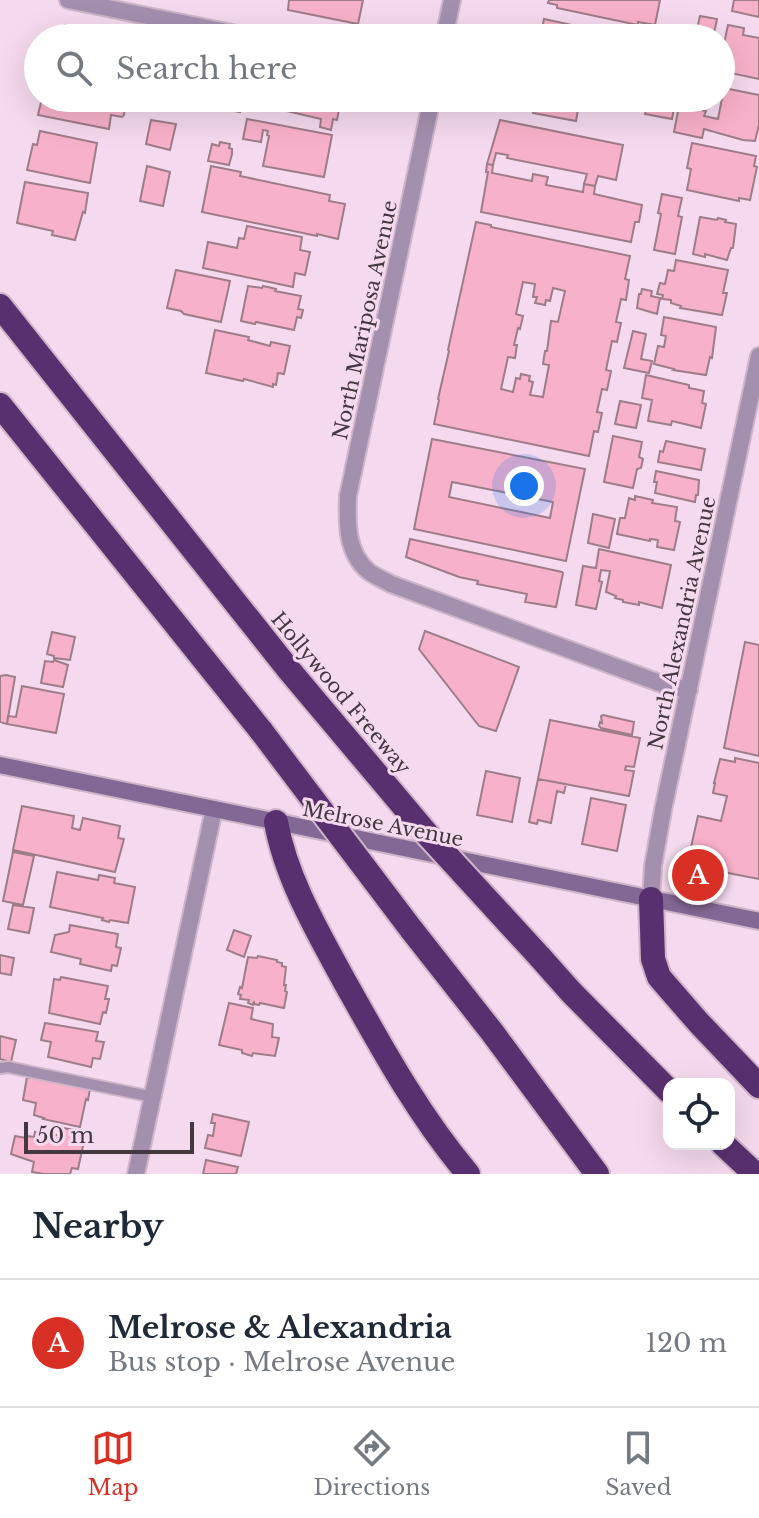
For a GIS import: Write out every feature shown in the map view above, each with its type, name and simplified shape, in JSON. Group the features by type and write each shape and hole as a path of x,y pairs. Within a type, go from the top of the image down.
{"highway":[{"name":"Hollywood Freeway","path":"0,306 289,670 427,834 571,992 663,1085"},
{"path":"0,405 262,732 597,1174"},
{"path":"276,822 285,857 338,970 405,1088 468,1174"},
{"path":"651,899 653,959 659,977 759,1086"},
{"path":"729,1150 755,1174"}],"main road":[{"name":"Melrose Avenue","path":"0,765 759,921"}],"street":[{"path":"68,0 187,24"},
{"path":"447,24 452,0"},
{"name":"North Mariposa Avenue","path":"429,112 348,496 347,523 353,550 367,570 391,584 665,685 689,690"},
{"name":"North Alexandria Avenue","path":"651,899 658,838 759,356"},
{"path":"136,1174 214,809"}],"lane":[{"path":"0,1068 8,1067 153,1097"}],"building":[{"path":"289,0 363,0 358,24 288,10"},
{"path":"549,0 660,0 655,24 633,24 557,8 557,5 548,3"},
{"path":"734,0 759,0 759,17 732,11"},
{"path":"700,16 717,19 716,24 698,24"},
{"path":"544,19 567,24 543,24"},
{"path":"735,26 744,28 743,35 759,38 759,79 735,74"},
{"path":"735,90 759,95 759,125 755,141 704,129 702,138 674,132 678,112 706,112 704,116 718,119 719,112 735,112"},
{"path":"39,112 124,112 122,117 111,115 109,129 38,115"},
{"path":"291,112 338,112 331,130 320,127 321,119"},
{"path":"533,112 578,112 576,121"},
{"path":"646,112 673,112 672,119"},
{"path":"247,119 332,135 324,177 263,166 268,131 263,130 261,142 243,139"},
{"path":"151,120 176,124 170,150 146,144"},
{"path":"500,120 623,145 616,180 598,176 595,186 584,184 587,174 496,153 493,165 487,164"},
{"path":"40,131 97,143 90,183 27,170 33,144 37,145"},
{"path":"220,142 230,144 229,148 232,149 229,165 208,161 212,144 219,146"},
{"path":"692,143 756,156 754,166 757,167 750,200 739,198 739,201 687,190"},
{"path":"487,164 493,165 492,173 532,181 533,174 548,177 546,185 583,192 584,184 595,186 594,194 642,205 631,242 481,212"},
{"path":"147,166 170,172 163,206 140,201"},
{"path":"211,166 241,172 240,176 330,195 329,201 345,204 338,239 202,212"},
{"path":"25,182 88,193 85,213 75,240 52,235 53,231 17,223"},
{"path":"662,194 682,198 675,254 654,250"},
{"path":"700,217 718,218 736,224 733,248 727,260 693,254"},
{"path":"476,222 630,256 625,279 629,280 626,300 621,299 616,322 621,323 617,342 612,341 606,370 611,371 607,390 602,389 597,412 602,413 598,432 594,431 589,456 434,424","holes":["523,282 535,284 535,303 545,305 546,300 550,301 553,288 565,291 558,322 551,321 543,364 549,365 543,397 530,395 533,382 529,381 530,376 521,374 520,379 516,378 513,392 501,389 508,357 515,358 517,345 514,345 523,316 516,314"]},
{"path":"247,226 302,237 300,250 310,252 305,275 295,273 293,287 203,268 208,242 237,248 239,238 244,239"},
{"path":"676,260 728,270 722,315 680,308 657,294 660,283 665,284 668,270 674,271"},
{"path":"176,270 230,281 221,322 167,308"},
{"path":"248,286 263,286 301,296 298,309 303,310 301,318 297,317 294,330 241,321"},
{"path":"642,289 652,291 651,296 660,298 657,314 637,308"},
{"path":"664,317 716,327 712,358 706,375 654,364 658,346 664,347 666,336 661,335"},
{"path":"215,330 249,337 248,340 270,346 271,342 290,346 284,374 278,373 276,385 273,384 273,387 206,373"},
{"path":"633,331 646,334 641,359 652,361 649,373 624,368"},
{"path":"646,375 704,391 702,403 706,404 701,428 672,421 671,425 648,421 652,400 642,398"},
{"path":"620,401 641,405 636,428 615,424"},
{"path":"613,436 642,442 639,457 643,459 641,468 637,469 633,488 604,482"},
{"path":"432,439 585,469 566,561 414,529","holes":["452,482 553,502 550,518 449,497"]},
{"path":"666,441 705,449 701,470 658,462"},
{"path":"656,471 699,480 695,502 655,493"},
{"path":"635,496 653,500 652,503 677,507 675,521 680,522 674,550 657,547 658,540 617,534 620,518 625,518 629,498 635,500"},
{"path":"593,514 615,519 609,548 588,543"},
{"path":"410,539 562,572 556,607 525,602 527,594 477,584 478,581 406,557"},
{"path":"599,549 671,565 662,608 615,598 606,592 610,571 601,570 599,581 602,582 596,609 576,605 583,566 596,568"},
{"path":"425,631 519,667 496,731 479,726 419,649"},
{"path":"52,632 75,637 70,660 47,654"},
{"path":"745,642 759,645 759,756 724,748"},
{"path":"54,660 68,665 63,687 41,683 45,661"},
{"path":"0,676 15,677 7,724 0,722"},
{"path":"22,686 64,694 56,733 7,724 8,716 16,717"},
{"path":"603,715 634,722 632,735 601,728"},
{"path":"550,720 640,738 634,767 626,766 625,770 634,771 629,796 538,779"},
{"path":"735,758 759,763 759,879 687,865 698,816 721,821 727,796 713,793 720,759 735,762"},
{"path":"486,771 520,778 512,822 477,815"},
{"path":"538,779 566,784 564,793 557,791 551,823 538,820 537,824 529,822"},
{"path":"591,798 626,805 617,851 582,844"},
{"path":"22,806 74,816 72,828 80,830 83,818 120,826 118,838 124,839 115,872 13,850"},
{"path":"13,852 34,856 23,905 3,901"},
{"path":"57,872 98,880 99,875 115,878 114,883 135,887 128,923 109,922 50,907"},
{"path":"13,905 34,908 29,933 8,929"},
{"path":"70,925 118,934 116,947 121,948 117,966 112,965 111,971 80,964 81,959 51,952 55,935 69,932"},
{"path":"234,930 251,936 244,957 227,950"},
{"path":"0,955 14,958 11,975 0,973"},
{"path":"248,957 277,960 286,967 284,1008 254,1004 254,1001 253,1005 248,1003 249,1000 240,999 241,995 238,994"},
{"path":"61,977 108,986 105,999 109,999 100,1024 49,1013 54,979 60,980"},
{"path":"229,1003 253,1008 251,1019 273,1024 272,1037 279,1038 275,1056 253,1053 252,1056 242,1053 242,1050 219,1045"},
{"path":"45,1023 98,1032 96,1041 104,1042 100,1059 93,1058 91,1067 48,1057 51,1042 41,1040"},
{"path":"0,1036 16,1040 11,1062 0,1059"},
{"path":"27,1077 90,1089 80,1127 34,1115 36,1103 23,1100"},
{"path":"213,1114 249,1122 241,1156 205,1148 208,1135 213,1136"},
{"path":"63,1128 86,1132 78,1169 72,1168 70,1174 32,1172 34,1162 11,1154 15,1136 34,1137 35,1132 40,1132 62,1136"},
{"path":"206,1160 238,1167 236,1174 203,1174"}],"place":[{"name":"Melrose & Alexandria","path":"698,875"}]}
